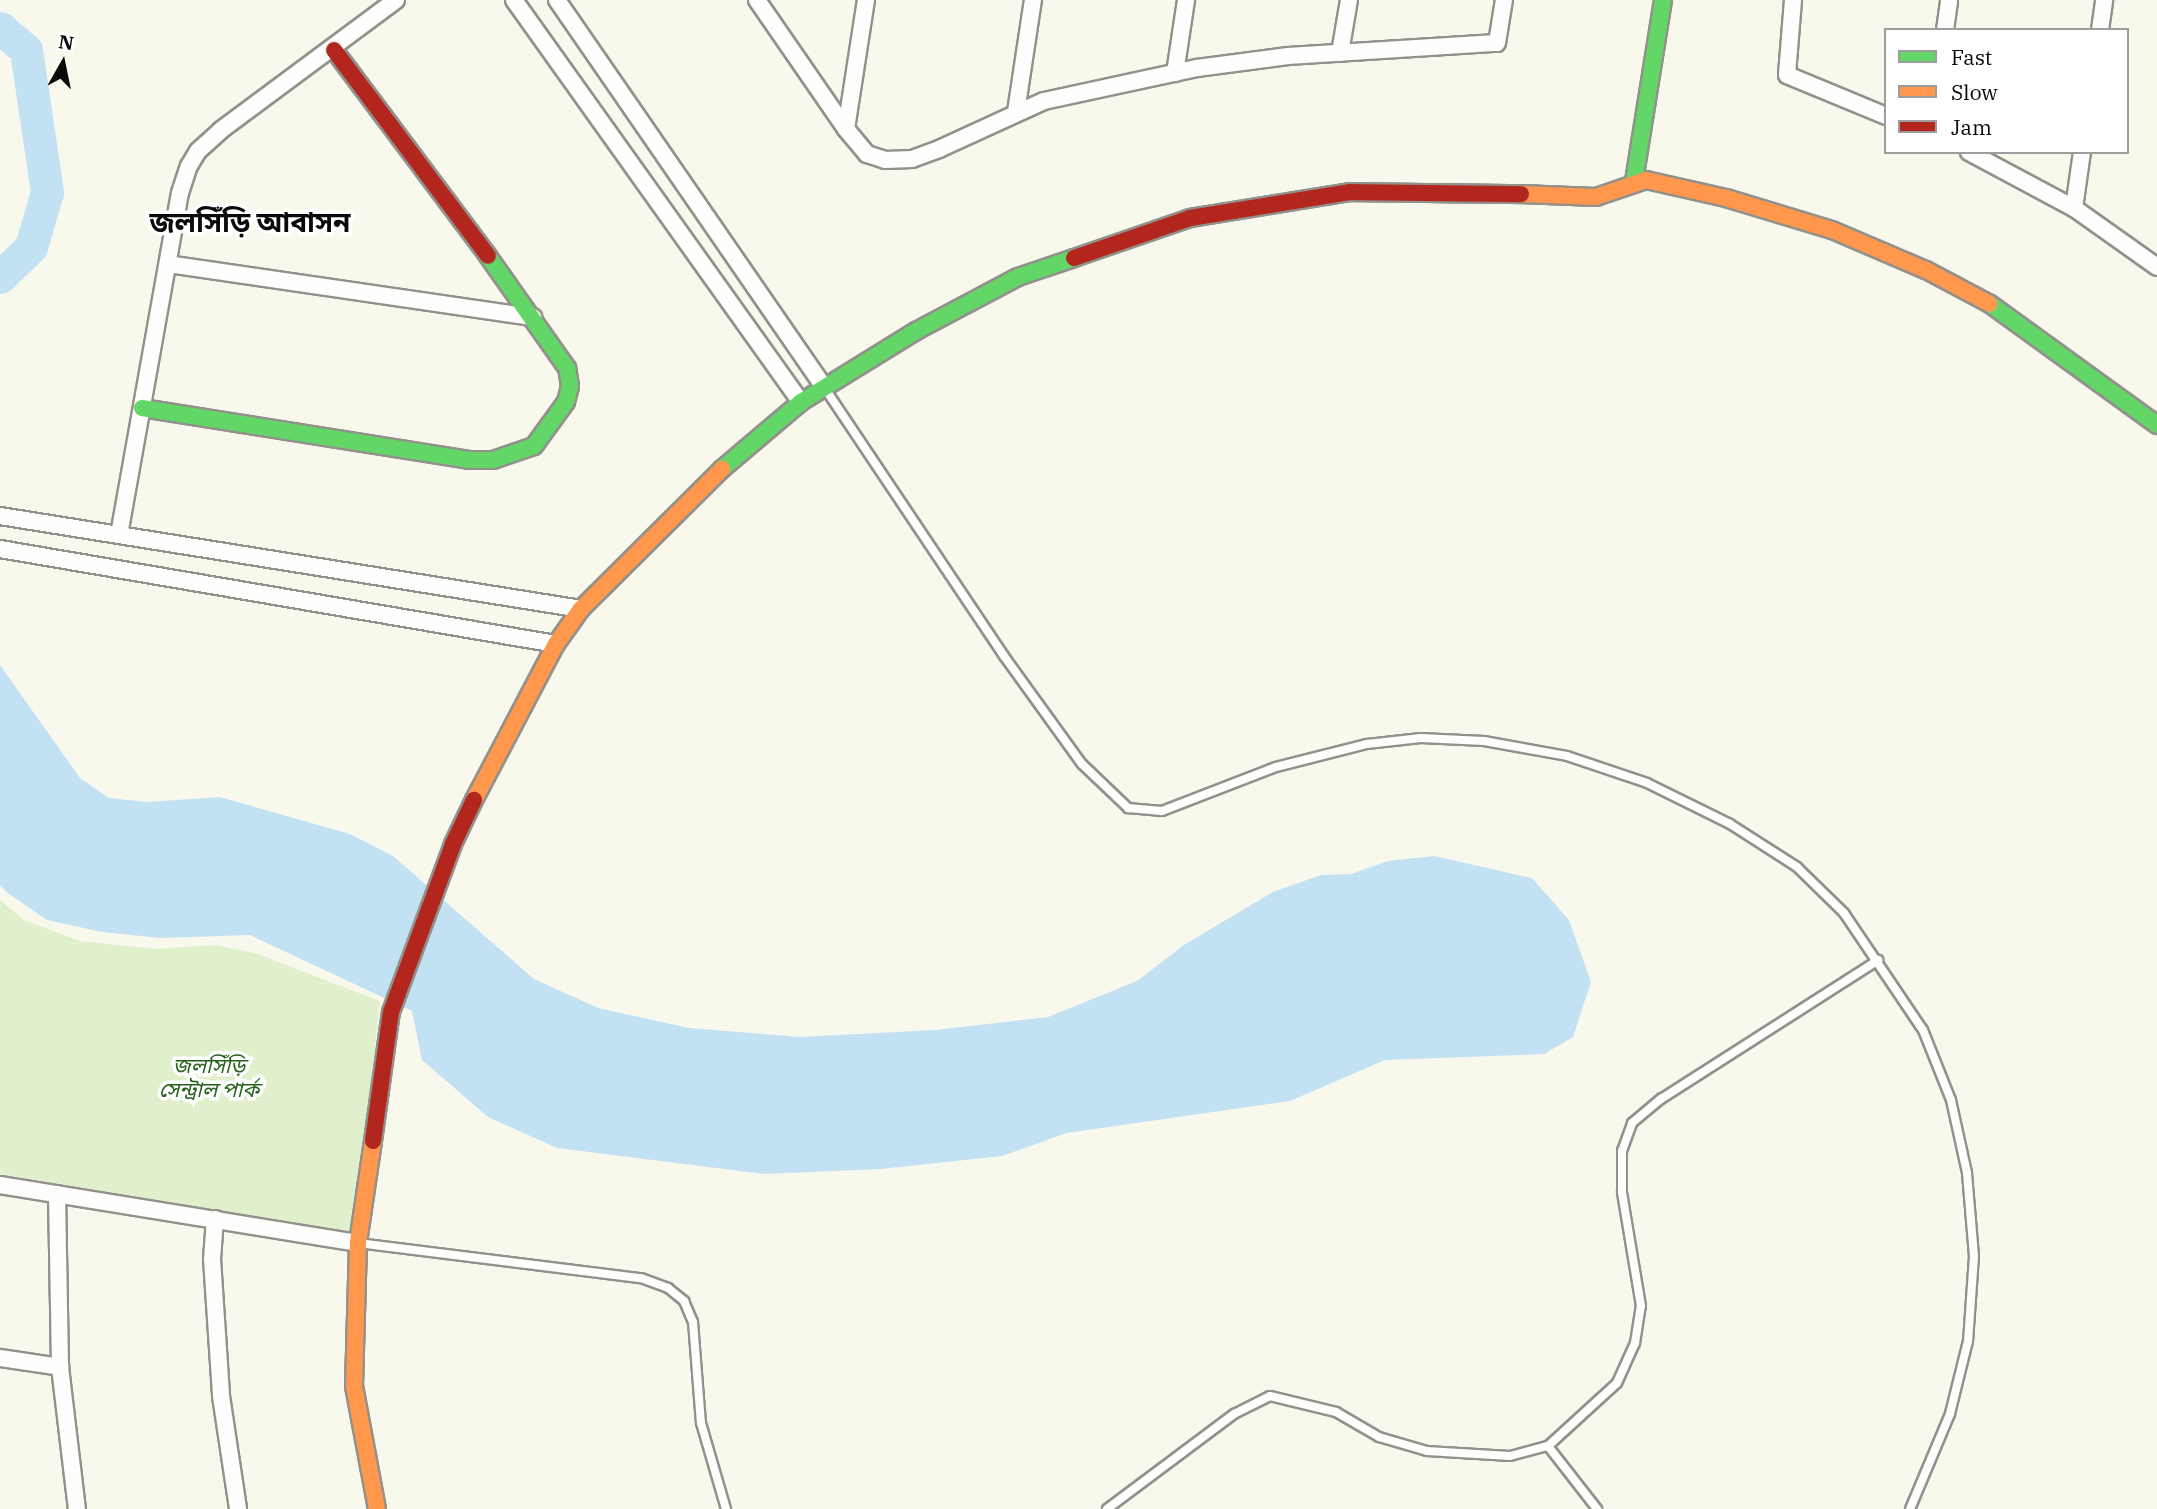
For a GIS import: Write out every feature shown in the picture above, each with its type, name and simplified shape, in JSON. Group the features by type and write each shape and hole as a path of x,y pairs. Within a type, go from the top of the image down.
{"street":[{"path":"119,535 180,193 198,151 334,50 396,0"},
{"path":"514,0 801,402"},
{"path":"557,0 824,387"},
{"path":"757,0 846,129 867,154 885,160 912,159 1044,101 1175,73 1340,53 1497,43 1504,0"},
{"path":"846,129 866,0"},
{"path":"1016,112 1033,0"},
{"path":"1175,73 1186,0"},
{"path":"1340,53 1349,0"},
{"path":"1634,181 1663,0"},
{"path":"1793,0 1787,75 1884,115"},
{"path":"1945,28 1949,0"},
{"path":"2100,28 2104,0"},
{"path":"142,408 469,460 493,460 534,446 566,402 570,386 567,368 533,317 334,50"},
{"path":"1973,154 2074,208 2157,267"},
{"path":"2074,208 2082,154"},
{"path":"377,1509 354,1387 358,1242 391,1012 437,880 496,753 556,644 581,609 733,459 801,402 824,387 916,331 1018,277 1190,218 1351,192 1427,190 1596,197 1634,181 1658,182 1832,230 1926,270 2005,312 2157,425"},
{"path":"167,264 533,317"},
{"path":"0,516 581,609"},
{"path":"0,549 556,644"},
{"path":"0,1185 358,1242"},
{"path":"57,1194 60,1367 77,1509"},
{"path":"215,1219 212,1259 221,1396 238,1509"},
{"path":"0,1359 60,1367"}],"lane":[{"path":"824,387 1004,656 1082,764 1128,808 1162,811 1276,767 1367,744 1421,738 1484,741 1567,756 1647,783 1730,824 1797,867 1844,912 1923,1030 1951,1100 1967,1173 1975,1256 1968,1341 1950,1414 1910,1509"},
{"path":"1107,1509 1234,1414 1270,1396 1336,1412 1379,1437 1427,1451 1510,1455 1548,1446 1617,1383 1635,1343 1641,1306 1622,1192 1622,1152 1632,1124 1661,1099 1878,960"},
{"path":"358,1242 641,1278 668,1288 684,1301 693,1322 701,1423 726,1509"},
{"path":"1548,1446 1597,1509"}],"green space":[{"name":"জলসিঁড়ি সেন্ট্রাল পার্ক","path":"0,900 24,920 80,941 155,949 215,945 255,953 380,1001 354,1233 0,1174"}],"water":[{"path":"0,665 80,778 109,798 147,802 220,797 350,834 393,856 534,979 598,1008 689,1028 800,1037 935,1030 1048,1017 1137,981 1184,945 1273,892 1321,875 1351,874 1388,861 1434,856 1532,878 1569,920 1591,982 1573,1037 1544,1054 1385,1060 1290,1101 1067,1133 1002,1156 881,1169 764,1174 557,1148 488,1117 422,1060 412,1011 250,935 161,938 102,932 47,920 6,892 0,885"}],"waterway":[{"path":"0,28 26,50 47,192 31,247 0,277"}],"traffic: fast":[{"path":"1634,181 1663,0"},
{"path":"142,408 469,460 493,460 534,446 566,402 570,386 567,368 488,256"},
{"path":"722,469 801,402 916,331 1018,277 1074,258"},
{"path":"1990,304 2157,425"}],"traffic: slow":[{"path":"1521,194 1596,197 1646,180 1726,198 1832,230 1926,270 1990,304"},
{"path":"474,800 556,644 581,609 722,469"},
{"path":"373,1141 358,1243 354,1386 377,1509"}],"traffic: jam":[{"path":"334,50 488,256"},
{"path":"1074,258 1190,218 1351,192 1521,194"},
{"path":"373,1141 391,1012 453,844 474,800"}],"district":[{"name":"জলসিঁড়ি আবাসন","path":"250,222"}]}
